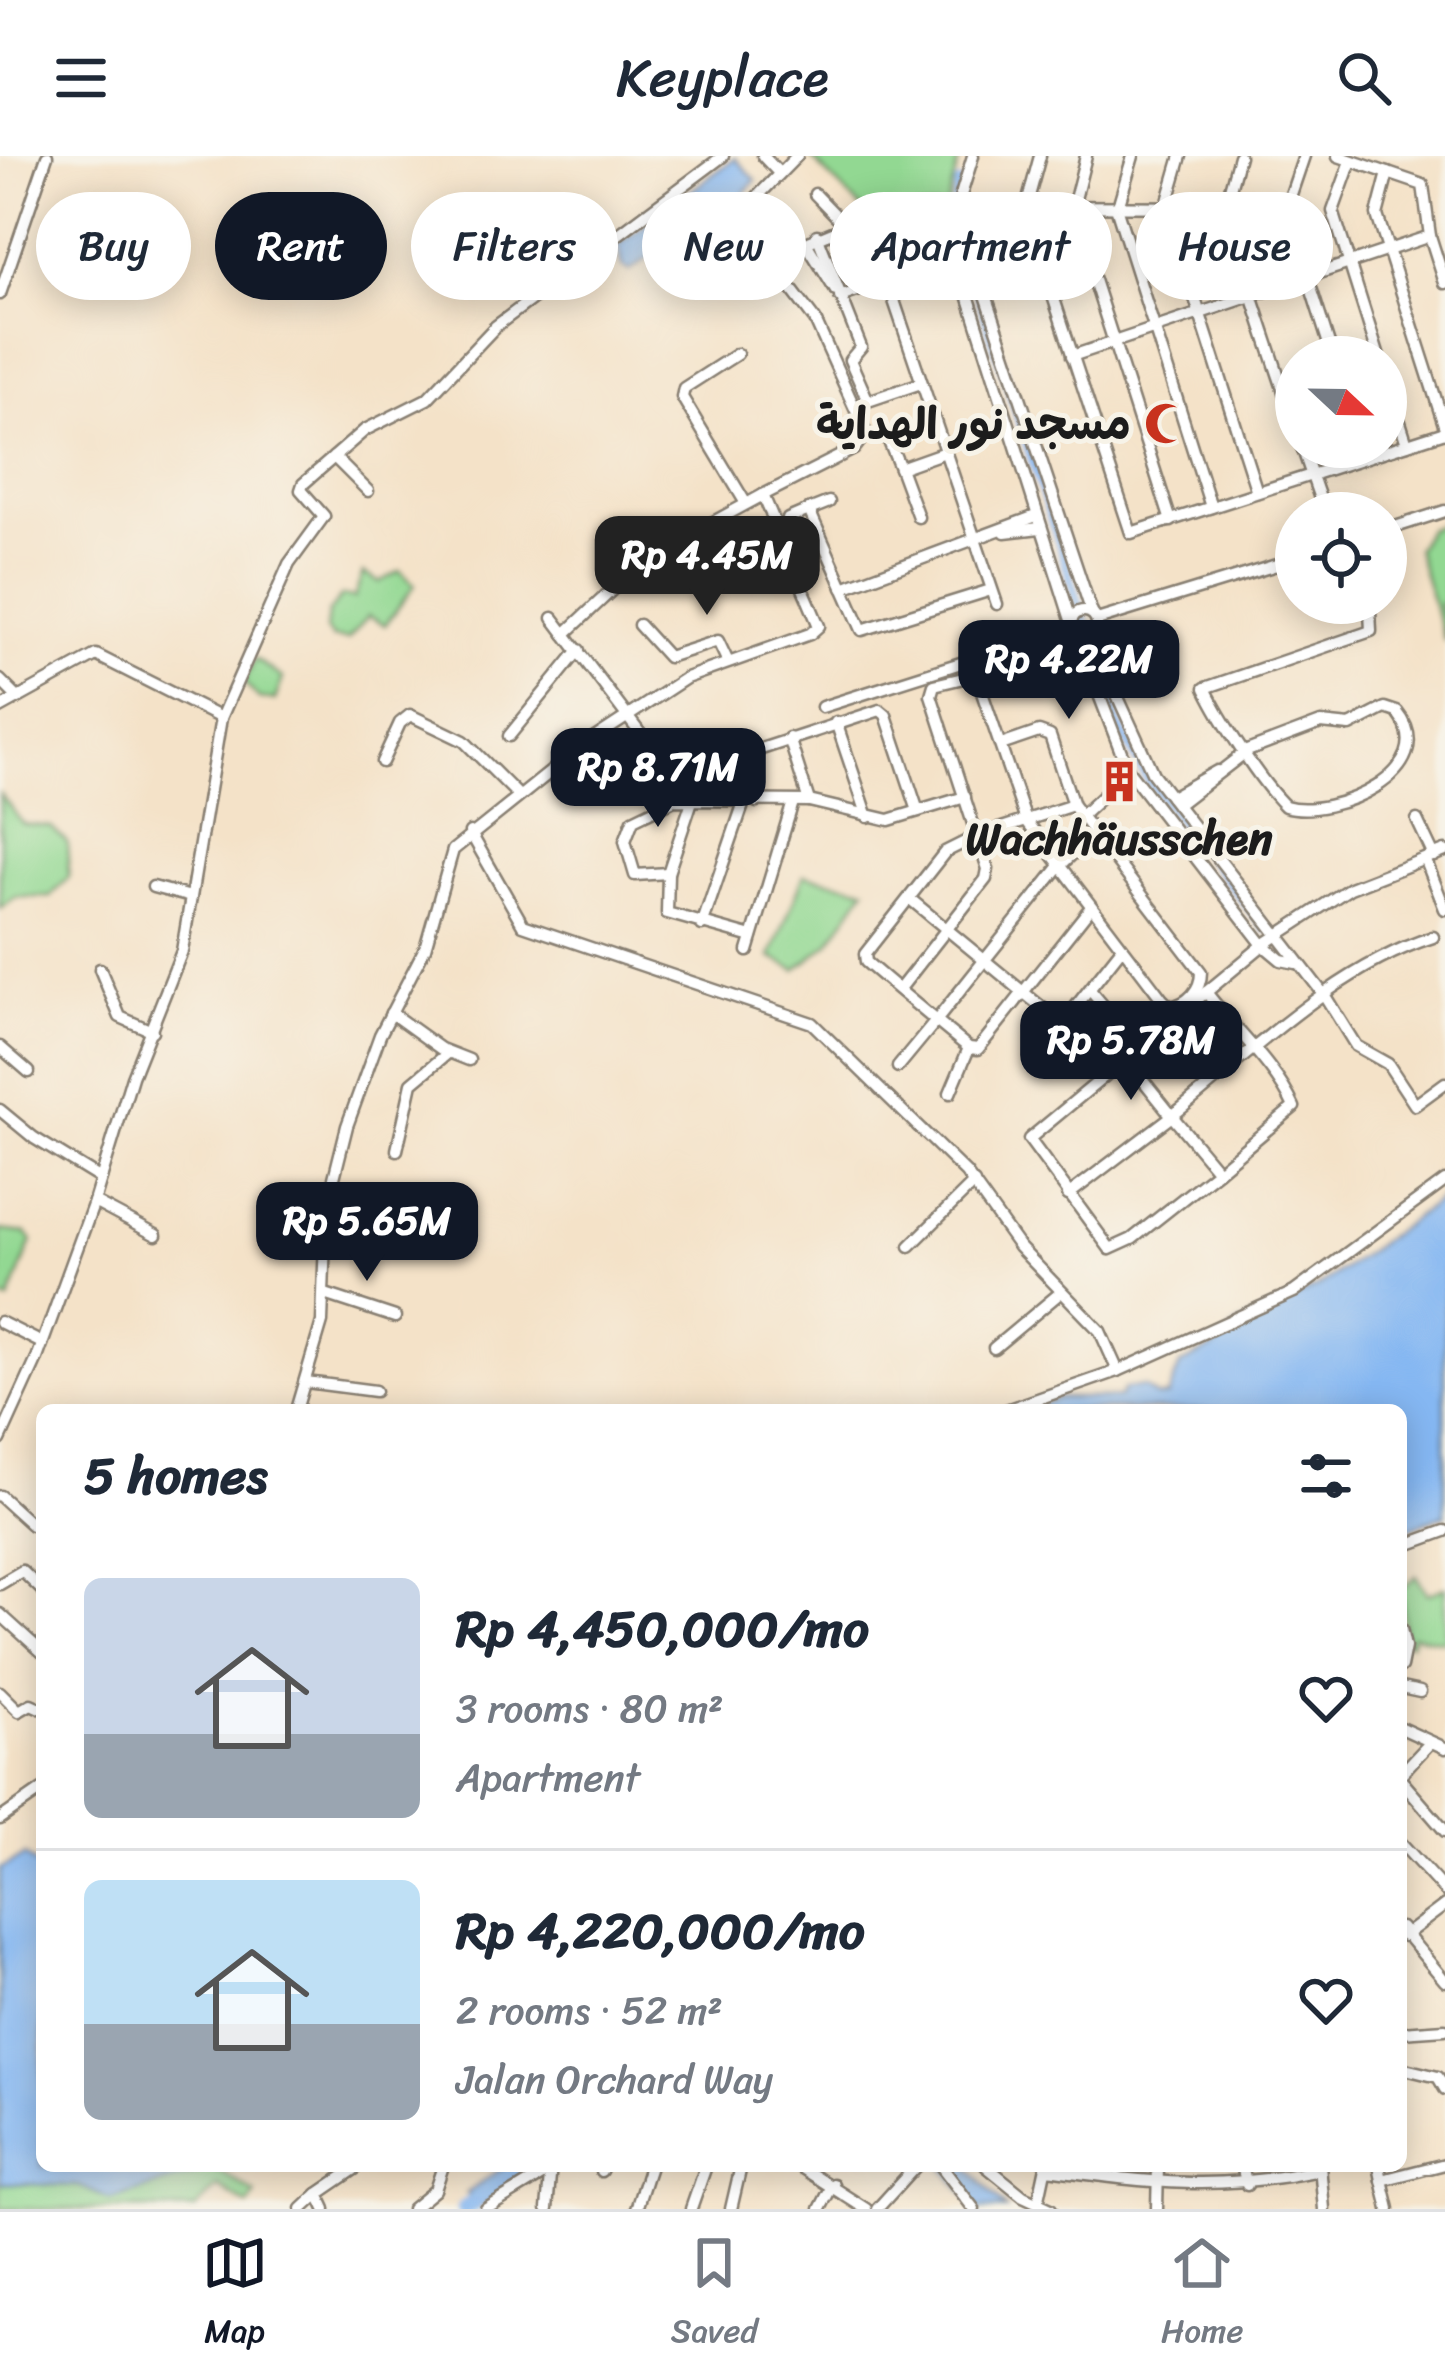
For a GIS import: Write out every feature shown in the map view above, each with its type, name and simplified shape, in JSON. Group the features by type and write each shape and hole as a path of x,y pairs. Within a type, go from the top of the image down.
{"street":[{"path":"0,294 47,156"},
{"path":"0,1441 42,1343 182,951 221,718 290,564 324,516 301,490 303,484 365,430 427,399 496,326 723,156"},
{"path":"763,156 779,173"},
{"path":"565,634 645,559 745,502 854,449 866,433 815,320 752,232 750,206 796,156"},
{"path":"973,156 961,195 961,220 1138,748 1325,996 1356,1046 1388,1064 1415,1105 1445,1083"},
{"path":"1028,192 1040,156"},
{"path":"1075,192 1086,156"},
{"path":"1133,156 1117,208 1211,506"},
{"path":"1170,192 1181,156"},
{"path":"1228,192 1239,156"},
{"path":"1292,192 1304,156"},
{"path":"1372,336 1333,208 1344,158 1423,185 1430,236 1445,283"},
{"path":"1388,173 1376,211 1445,430 1407,444"},
{"path":"814,194 830,211"},
{"path":"1112,208 1136,207"},
{"path":"830,230 805,248 830,283"},
{"path":"1333,269 1430,236"},
{"path":"841,300 861,347 850,360 868,402 921,383"},
{"path":"893,300 997,604"},
{"path":"969,300 1038,522 1128,770 1263,945 1280,960 1296,963"},
{"path":"1054,300 1132,533 1330,468"},
{"path":"1100,300 1171,521"},
{"path":"1194,300 1257,492"},
{"path":"1072,356 1238,300"},
{"path":"1253,300 1275,365"},
{"path":"1316,300 1327,336"},
{"path":"737,354 682,393 745,502"},
{"path":"885,432 919,517"},
{"path":"899,468 945,452"},
{"path":"334,457 368,491"},
{"path":"1308,468 1317,492"},
{"path":"298,1404 325,1294 330,1191 346,1126 391,1013 425,948 449,858 470,832 517,794 690,676 804,637 819,626 763,495"},
{"path":"788,519 829,502"},
{"path":"809,511 855,621 870,630 991,590"},
{"path":"1407,523 1445,511"},
{"path":"843,588 1038,522"},
{"path":"822,707 1275,565"},
{"path":"553,618 664,765"},
{"path":"1074,627 1093,621"},
{"path":"1174,801 1203,774 1217,771 1246,751 1336,722 1353,724 1385,707 1396,712 1408,728 1411,746 1402,766 1383,784 1359,794 1291,808 1274,795 1246,751 1204,686 1371,631 1374,624"},
{"path":"640,625 668,657 718,640 728,660"},
{"path":"509,736 579,650"},
{"path":"0,708 96,655 221,718"},
{"path":"899,990 988,874 931,695 934,685 976,675 1025,818 1059,867 1166,1005 1181,1004 1199,986 1201,972 1193,958 1078,810 1050,736 1039,732 1001,745"},
{"path":"0,680 17,698"},
{"path":"702,925 750,802 746,755 836,722 884,712 917,812"},
{"path":"382,762 400,723 410,715 464,741 517,794"},
{"path":"836,722 868,817"},
{"path":"789,738 809,801"},
{"path":"1108,791 1109,783 1128,770"},
{"path":"1090,907 978,1049 969,1048 865,957 951,846 1025,818 1078,810 1108,791 1118,794 1136,783"},
{"path":"668,873 635,875 625,841 628,826 661,804 809,801 889,820 965,796"},
{"path":"692,801 668,873 667,913 752,937"},
{"path":"748,951 793,802"},
{"path":"1417,820 1435,856 1445,909"},
{"path":"470,832 523,925 618,953 700,988 802,1016 974,1183 1019,1247 1100,1331 1118,1371"},
{"path":"898,1067 1059,867 1094,832"},
{"path":"1206,992 1294,1109 1114,1248 1068,1195 1029,1137 1263,945 1350,887 1435,856"},
{"path":"153,887 190,897"},
{"path":"910,898 1063,1024 1088,1052 1119,1025 1090,990"},
{"path":"1068,1195 1375,960 1432,937"},
{"path":"1063,1024 1122,948"},
{"path":"100,969 120,1017 152,1031"},
{"path":"391,1013 448,1053 469,1060"},
{"path":"0,1047 29,1072"},
{"path":"950,1093 969,1048"},
{"path":"398,1150 412,1083 448,1053"},
{"path":"1127,1060 1218,1171"},
{"path":"0,1110 100,1179"},
{"path":"1023,1404 1118,1371 1294,1292 1445,1181"},
{"path":"910,1246 974,1183"},
{"path":"94,1202 156,1235"},
{"path":"994,1348 1060,1292"},
{"path":"325,1294 395,1317"},
{"path":"0,1322 42,1343"},
{"path":"306,1382 375,1391"},
{"path":"0,1402 14,1410"},
{"path":"0,1496 32,1525"},
{"path":"1407,1545 1445,1531"},
{"path":"0,1584 22,1571 36,1584"},
{"path":"0,1614 36,1647"},
{"path":"1407,1689 1420,1692"},
{"path":"0,1694 19,1711 36,1706"},
{"path":"1407,1731 1445,1748"},
{"path":"1407,1770 1430,1744"},
{"path":"1407,1784 1445,1831"},
{"path":"0,1820 36,1794"},
{"path":"1407,1850 1445,1891"},
{"path":"1407,1930 1445,1905"},
{"path":"1407,1938 1445,1981"},
{"path":"1407,2032 1445,2029"},
{"path":"1407,2069 1438,2077 1445,2089"},
{"path":"1382,2180 1445,2164"},
{"path":"302,2209 350,2172"},
{"path":"412,2209 435,2190 441,2172"},
{"path":"486,2209 545,2172"},
{"path":"547,2209 552,2172"},
{"path":"636,2209 648,2172"},
{"path":"691,2209 704,2172"},
{"path":"731,2209 740,2172"},
{"path":"813,2172 865,2209"},
{"path":"878,2209 911,2172"},
{"path":"946,2172 974,2209"},
{"path":"994,2172 1051,2209"},
{"path":"1038,2203 1045,2172"},
{"path":"1081,2172 1158,2183 1247,2185 1303,2172"},
{"path":"1156,2209 1158,2172"},
{"path":"1244,2172 1247,2185"},
{"path":"1320,2172 1324,2209"},
{"path":"1380,2172 1389,2209"},
{"path":"820,2209 833,2184"},
{"path":"318,2194 325,2209"}],"green space":[{"path":"809,156 960,156 951,192 845,192"},
{"path":"1445,522 1445,602 1439,605 1442,613 1445,609 1445,642 1416,549 1428,529"},
{"path":"400,571 415,585 385,625 368,616 348,640 332,638 326,630 328,613 342,596 354,598 363,573 379,582"},
{"path":"255,659 283,678 275,700 259,699 244,683"},
{"path":"0,794 23,824 51,827 67,842 69,877 50,897 15,897 0,909"},
{"path":"804,875 866,888 829,943 796,970 771,957"},
{"path":"0,1230 26,1233 32,1241 9,1301 0,1297"},
{"path":"1416,1576 1428,1594 1445,1587 1445,1641 1413,1635 1407,1642 1407,1584"},
{"path":"193,2172 221,2172 256,2194 248,2206 218,2187 195,2209 0,2209 0,2183 79,2186 111,2200"}],"water":[{"path":"735,158 756,180 746,192 689,192"},
{"path":"642,227 642,263 630,271 623,267 618,245"},
{"path":"1445,1196 1445,1515 1407,1529 1407,1404 1043,1404 1058,1398 1119,1398 1124,1389 1144,1387 1156,1397 1168,1396 1180,1365 1215,1347 1237,1325 1318,1287"},
{"path":"25,1856 36,1865 36,2172 202,2172 111,2200 79,2186 0,2183 0,1869"},
{"path":"497,2172 539,2172 476,2209 467,2193"},
{"path":"948,2172 972,2172 1006,2209 976,2209"}],"waterway":[{"path":"959,184 954,219 1117,721 1148,781 1266,929"},
{"path":"464,2209 516,2172"}],"place":[{"name":"مسجد نور الهداية","path":"1165,423"},
{"name":"Wachhäusschen","path":"1119,782"}]}
